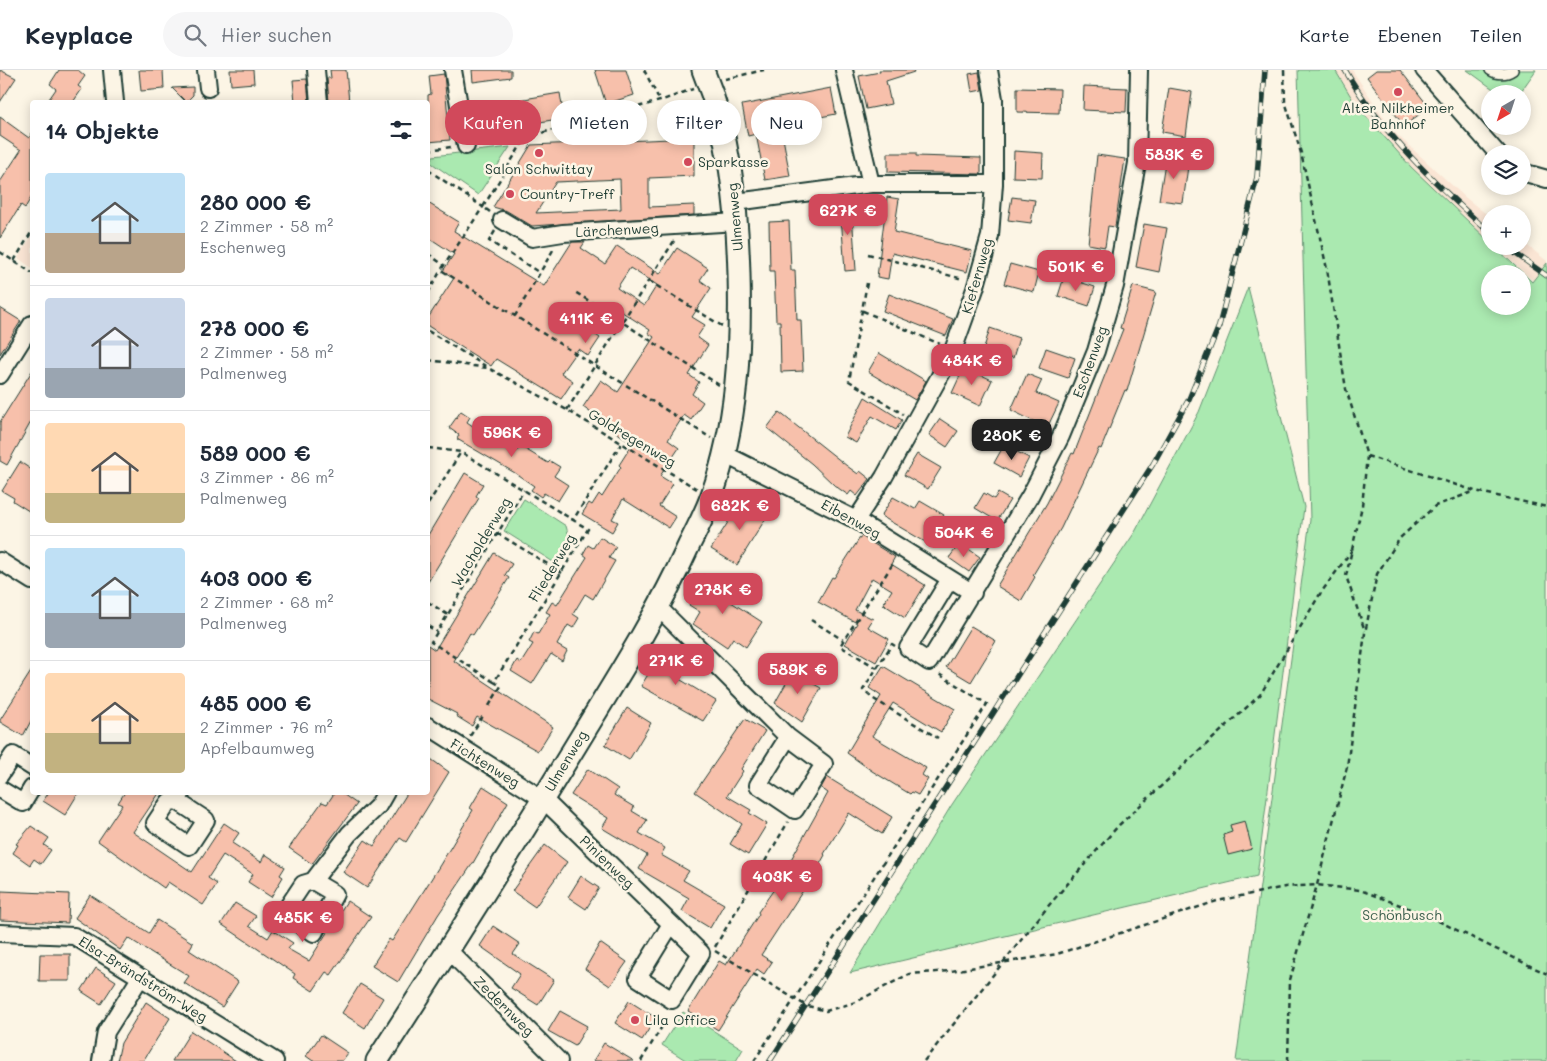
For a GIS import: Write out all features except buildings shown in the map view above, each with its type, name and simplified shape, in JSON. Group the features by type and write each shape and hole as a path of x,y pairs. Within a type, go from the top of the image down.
{"street":[{"path":"112,70 115,100"},
{"path":"206,70 208,88"},
{"path":"316,70 319,100"},
{"path":"453,70 466,146"},
{"path":"844,70 871,184"},
{"name":"Kiefernweg","path":"856,520 884,477 953,350 977,282 990,236 994,184 994,99 989,70"},
{"name":"Eschenweg","path":"929,662 1030,496 1060,436 1096,351 1115,286 1138,164 1139,70"},
{"path":"1424,70 1490,145"},
{"name":"Ulmenweg","path":"377,1061 543,799 659,608 711,498 725,451 735,395 741,338 737,212 726,144 706,77"},
{"path":"1531,175 1547,179"},
{"path":"737,212 871,184 994,184"},
{"name":"Lärchenweg","path":"502,220 532,238 563,233 683,227 737,212"},
{"path":"0,375 30,327"},
{"name":"Eibenweg","path":"725,451 856,520 972,593"},
{"path":"0,561 30,581"},
{"path":"929,662 908,648 950,579"},
{"path":"659,608 788,736 824,764 794,810 758,785 788,736"},
{"name":"Fichtenweg","path":"430,727 543,799"},
{"path":"0,775 13,755 30,759"},
{"path":"0,789 23,803 30,791"},
{"path":"313,881 349,834 378,806 384,795"},
{"name":"Pinienweg","path":"543,799 701,953 672,1000"},
{"path":"671,924 638,978 672,1000"},
{"name":"Elsa-Brändström-Weg","path":"0,933 74,936 275,1061"},
{"name":"Zedernweg","path":"448,951 559,1061"},
{"path":"101,1061 106,1032 140,978"}],"lane":[{"path":"1490,70 1494,73 1504,74 1514,70"}],"path":[{"path":"644,70 659,100"},
{"path":"662,100 706,77 764,70"},
{"path":"1284,70 1285,101 1301,153 1328,269 1346,389 1367,456 1362,506 1346,576 1366,633"},
{"path":"541,133 657,102"},
{"path":"430,150 473,145"},
{"path":"430,289 440,270 521,145"},
{"path":"430,171 502,220 489,241 540,273"},
{"path":"567,410 683,227"},
{"path":"515,316 563,233"},
{"path":"14,260 30,234"},
{"path":"0,252 30,272"},
{"path":"868,254 977,282"},
{"path":"430,255 444,265"},
{"path":"440,270 594,366 725,451"},
{"path":"649,281 741,338"},
{"path":"867,283 849,381 915,421"},
{"path":"575,292 735,395"},
{"path":"862,310 953,350"},
{"name":"Goldregenweg","path":"430,332 488,368 567,410 711,498"},
{"name":"Goldregenweg","path":"430,360 488,368"},
{"name":"Fliederweg","path":"489,706 501,686 494,682 588,529 573,520 621,444"},
{"name":"Wacholderweg","path":"430,448 461,452 573,520"},
{"path":"430,501 461,452"},
{"path":"1367,456 1475,491 1547,507"},
{"name":"Wacholderweg","path":"437,632 524,490"},
{"path":"1288,1061 1290,980 1317,885 1347,767 1366,633 1377,574 1400,538 1435,506 1475,491"},
{"path":"497,533 562,573"},
{"path":"877,668 840,646 902,549"},
{"path":"924,1061 1050,904 1118,825 1260,695 1320,594 1352,550"},
{"path":"430,603 448,615"},
{"path":"811,620 843,640"},
{"path":"430,627 437,632 431,642 494,682"},
{"path":"908,648 901,649 892,644 863,690 872,698 938,738"},
{"path":"754,1061 987,704 936,672 929,662"},
{"path":"463,748 482,716"},
{"path":"794,810 712,950 805,1005 826,1011 856,1002 908,974 1004,963 1056,954 1217,901 1285,887 1317,885 1360,890 1424,914 1547,974"},
{"path":"642,1061 672,1011 672,1000"}],"shaded area":[{"path":"1335,70 1352,70 1393,131 1481,210 1481,233 1411,167 1356,105"},
{"path":"30,238 30,267 18,258"},
{"path":"1531,248 1547,261 1547,293 1531,279 1531,265 1515,265 1504,255 1531,255"}],"green space":[{"name":"Schönbusch","path":"1298,70 1335,70 1356,105 1411,167 1481,233 1481,255 1504,255 1514,265 1481,265 1481,315 1531,315 1531,281 1547,263 1547,1061 1236,1061 1310,520"},
{"path":"1467,70 1536,70 1525,85 1488,85"},
{"path":"510,147 478,195 430,162 433,156"},
{"path":"1248,287 1304,507 1257,876 850,973 951,806 1135,532 1199,412"},
{"path":"524,499 566,526 571,544 558,565 504,531"},
{"path":"683,1012 743,1049 736,1061 687,1061 662,1045"}],"railway":[{"path":"770,1061 1153,464 1189,399 1219,326 1257,177 1265,70"},
{"path":"1345,70 1376,116 1393,137 1430,177 1481,225"},
{"path":"1518,255 1547,276"}],"place":[{"name":"Alter Nilkheimer Bahnhof","path":"1398,92"},
{"name":"Salon Schwittay","path":"539,153"},
{"name":"Sparkasse","path":"688,162"},
{"name":"Country-Treff","path":"510,194"},
{"name":"Lila Office","path":"635,1020"}]}
